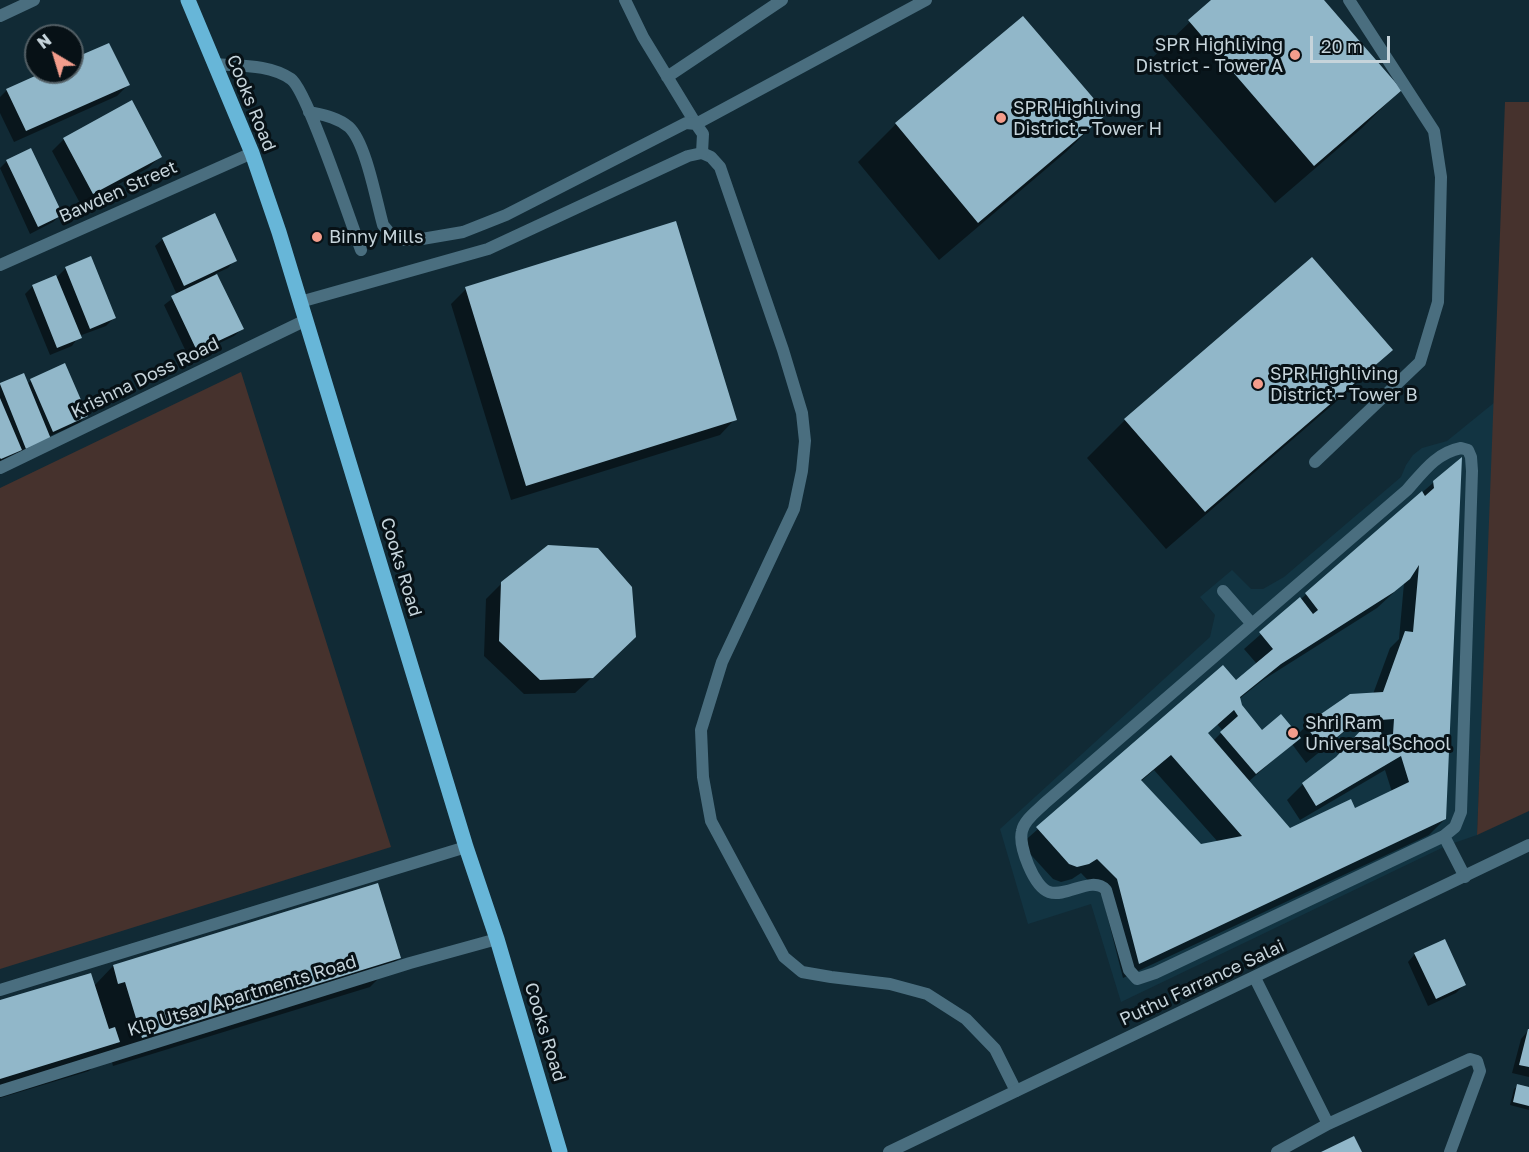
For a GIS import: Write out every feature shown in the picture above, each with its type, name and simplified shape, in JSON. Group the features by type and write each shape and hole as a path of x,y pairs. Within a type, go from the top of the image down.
{"main road":[{"name":"Cooks Road","path":"188,0 252,153 306,320 466,847 497,939 560,1152"}],"street":[{"path":"0,16 34,0"},
{"path":"625,0 643,37 703,134 702,153"},
{"path":"667,77 782,0"},
{"path":"309,112 333,117 348,127 359,140 383,225 392,236 404,240 422,239 463,232 506,215 686,123 696,124 926,0"},
{"path":"1315,462 1420,362 1438,302 1441,177 1434,131 1349,0"},
{"path":"215,64 264,68 289,78 296,84 362,250"},
{"name":"Bawden Street","path":"0,265 252,153"},
{"path":"300,302 488,249 688,156 702,153 711,156 720,167 783,351 802,413 805,441 802,471 794,509 722,662 701,730 703,777 711,821 784,957 802,972 890,984 927,994 966,1019 995,1048 1016,1091"},
{"name":"Krishna Doss Road","path":"0,468 306,320"},
{"path":"1461,448 1468,450 1472,471 1461,812 1455,827 1444,836 1137,979 1129,970 1106,890 1102,886 1094,885 1053,893 1046,891 1037,883 1029,867 1021,837 1022,829 1030,817 1407,490 1428,466 1453,450 1461,448"},
{"path":"1223,591 1252,624"},
{"path":"1444,836 1465,877"},
{"name":"Puthu Farrance Salai","path":"889,1152 1529,845"},
{"path":"0,990 466,847"},
{"name":"Klp Utsav Apartments Road","path":"0,1091 426,958 497,939"},
{"path":"1255,978 1328,1124"},
{"path":"1277,1152 1328,1124 1470,1059 1477,1061 1480,1071 1450,1152"}],"shaded area":[{"path":"1505,102 1529,102 1529,811 1477,835"},
{"path":"241,372 391,847 0,969 0,488"},
{"name":"Shri Ram Universal School","path":"1495,402 1477,835 1448,845 1121,1002 1091,904 1028,924 1000,829 1210,637 1215,615 1200,597 1232,570 1251,589 1263,589 1284,577 1401,477 1413,455 1422,448 1447,441"}],"building":[{"name":"SPR Highliving District - Tower A","path":"1211,0 1324,0 1402,90 1314,166 1188,20"},
{"name":"SPR Highliving District - Tower H","path":"1023,16 1107,114 978,223 895,123"},
{"path":"109,43 130,85 26,131 6,89 24,81 24,84 84,84 84,54"},
{"path":"132,100 162,157 93,194 63,138"},
{"path":"31,148 63,215 38,227 6,160"},
{"path":"215,213 237,261 184,286 162,238"},
{"path":"676,221 737,420 526,486 465,287"},
{"path":"91,256 116,318 90,329 65,267"},
{"name":"SPR Highliving District - Tower B","path":"1312,257 1393,350 1205,512 1124,419"},
{"path":"217,274 244,329 197,351 171,296"},
{"path":"56,275 82,338 57,348 32,285"},
{"path":"65,363 88,416 53,432 30,379"},
{"path":"24,373 51,439 26,449 0,384"},
{"path":"0,398 22,450 1,459 0,458"},
{"path":"1462,457 1446,819 1139,964 1117,879 1097,859 1077,867 1069,864 1036,827 1223,665 1236,680 1273,649 1259,632 1300,597 1313,614 1318,610 1305,593 1422,491 1425,496 1434,488 1433,481","holes":["1419,565 1413,632 1405,631 1383,692 1350,694 1305,725 1323,749 1361,717 1380,715 1380,720 1394,719 1393,734 1382,736 1380,727 1363,728 1336,757 1302,783 1316,806 1401,756 1409,782 1355,808 1351,799 1290,828 1208,733 1234,710 1238,716 1220,732 1256,774 1301,738 1281,714 1262,730 1242,705 1240,697 1281,664 1394,592 1410,579","1171,755 1242,836 1201,844 1141,780"]},
{"path":"548,545 598,548 632,587 636,637 593,678 540,680 499,641 501,582"},
{"path":"378,883 401,958 142,1038 125,982 118,984 113,965"},
{"path":"1445,939 1466,985 1436,999 1414,953"},
{"path":"91,973 109,1029 115,1027 120,1042 0,1079 0,1000"},
{"path":"1529,1029 1529,1067 1519,1065"},
{"path":"1517,1084 1529,1087 1529,1106 1513,1102"},
{"path":"1354,1136 1362,1152 1321,1152"}],"place":[{"name":"SPR Highliving District - Tower A","path":"1295,55"},
{"name":"SPR Highliving District - Tower H","path":"1001,118"},
{"name":"Binny Mills","path":"317,237"},
{"name":"SPR Highliving District - Tower B","path":"1258,384"},
{"name":"Shri Ram Universal School","path":"1293,733"}]}
